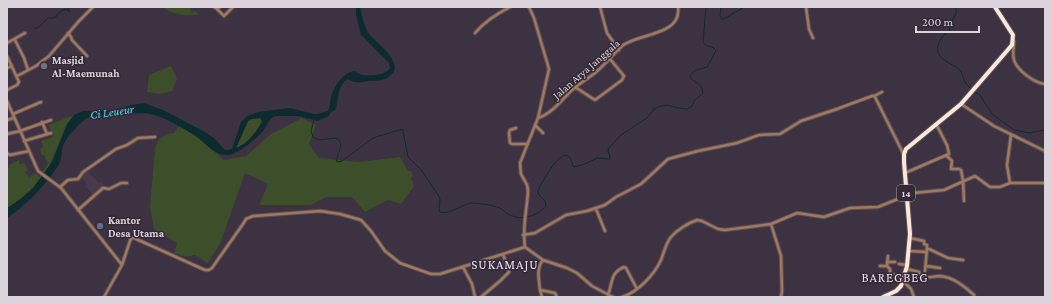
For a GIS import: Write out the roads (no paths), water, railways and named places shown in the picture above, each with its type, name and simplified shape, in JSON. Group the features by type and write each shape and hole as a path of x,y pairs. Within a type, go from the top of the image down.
{"highway":[{"path":"904,154 908,146 961,104 1012,45 1013,35 995,7"},
{"name":"14","path":"904,154 910,238 907,267 904,279"},
{"path":"883,297 891,296 901,286 904,279"}],"street":[{"path":"16,76 49,56 93,7"},
{"path":"216,8 220,7"},
{"path":"475,33 482,24 496,14 510,7"},
{"path":"529,7 536,23 548,68 538,118 521,159 520,166 521,174 528,188 524,221 525,247 543,260 577,273 592,286 613,297"},
{"path":"600,7 607,33 619,50"},
{"name":"Jalan Arya Janggala","path":"538,118 549,112 575,87 591,77 623,46 664,30 674,24 678,18 678,7"},
{"path":"806,7 809,27 813,38"},
{"path":"216,8 224,16 231,8"},
{"path":"7,43 15,40 25,33"},
{"path":"69,34 72,40 87,56"},
{"path":"1013,35 1014,58 1016,64 1029,78 1041,84 1045,84"},
{"path":"15,40 28,70"},
{"path":"7,56 18,84 7,90"},
{"path":"575,87 595,100 622,80 624,76 610,59"},
{"path":"7,68 12,66"},
{"path":"524,235 535,233 566,215 596,209 605,205 616,197 638,186 668,159 698,150 737,144 759,135 780,134 801,121 882,92"},
{"path":"874,96 904,154"},
{"path":"7,101 24,141 40,172 60,187 122,265"},
{"path":"7,120 41,102"},
{"path":"961,104 977,116 1011,135 1045,151"},
{"path":"7,134 51,120"},
{"path":"42,122 46,134"},
{"path":"936,124 948,149 949,154 947,156"},
{"path":"535,125 543,133"},
{"path":"516,128 509,133 510,143 527,144"},
{"path":"24,141 51,133"},
{"path":"1010,183 1007,165 1011,135"},
{"path":"60,187 69,180 78,179 83,172 116,149 127,145 138,138 155,137"},
{"path":"7,153 10,155 29,151"},
{"path":"905,173 947,156"},
{"path":"947,156 952,161 951,169 961,170 964,201"},
{"path":"622,297 637,289 651,275 660,262 671,237 684,226 694,221 699,220 718,229 725,230 771,224 797,213 824,217 850,208 874,208 906,194 944,190 963,180 976,176 990,187 1000,187 1010,183 1045,183"},
{"path":"78,210 102,188 108,189 121,183 127,183"},
{"path":"596,209 605,231"},
{"path":"104,297 122,265 131,238 193,263 205,270 209,270 212,268 248,218 258,216 320,211 340,214 361,220 390,256 400,264 437,275 525,247"},
{"path":"771,224 781,260 781,297"},
{"path":"910,238 924,241 927,248 948,258 963,260"},
{"path":"925,271 927,248"},
{"path":"909,251 927,252"},
{"path":"481,297 509,272 503,254"},
{"path":"888,256 887,266 890,269 891,275 904,279 911,289 914,297"},
{"path":"542,297 538,271 539,264 543,260"},
{"path":"887,262 894,262"},
{"path":"899,264 920,272 920,276 923,278 939,276 958,282 974,294 974,297"},
{"path":"880,266 887,266"},
{"path":"926,266 940,268"},
{"path":"464,267 472,284 475,297"},
{"path":"608,295 613,276 616,271 624,267 626,268 637,289"},
{"path":"540,290 555,293 557,297"}],"water":[{"name":"Ci Leueur","path":"356,7 360,7 367,31 388,54 395,65 394,71 385,79 353,82 348,79 345,81 340,88 336,109 330,113 329,116 318,121 298,116 274,116 254,140 235,153 229,155 218,153 199,138 156,115 145,113 89,117 78,125 67,139 63,146 59,164 53,174 28,201 7,218 7,208 21,199 33,188 52,162 67,124 74,115 83,111 115,110 144,103 165,111 203,131 214,138 226,150 232,149 241,122 247,116 258,112 290,108 314,114 328,111 334,89 339,81 350,72 354,71 362,75 370,75 385,72 390,68 389,63 361,35 356,15","holes":["260,118 262,121 251,137 244,144 236,148 248,121"]}],"waterway":[{"path":"34,28 38,28 48,18 55,18 65,9 70,12 67,7"},
{"path":"314,120 311,131 313,137 319,140 336,138 341,143 337,162 342,161 373,138 402,129 408,157 422,171 440,198 440,212 449,212 475,203 500,208 507,214 519,218 534,215 546,206 545,201 539,195 538,191 555,163 564,155 570,158 574,167 585,164 597,158 609,159 609,148 621,135 647,118 654,109 667,105 687,109 692,106 694,101 703,93 701,86 690,76 694,71 707,67 716,51 714,48 705,45 703,42 706,7"},
{"path":"721,7 720,15 722,19 744,7"},
{"path":"956,7 956,14 952,20 949,31 942,37 938,45 938,53 940,57 960,70 965,82 971,89"},
{"path":"973,91 980,95 992,114 1014,130 1029,133 1045,130"}],"place":[{"name":"Masjid Al-Maemunah","path":"44,66"},
{"name":"Kantor Desa Utama","path":"100,226"}],"district":[{"name":"SUKAMAJU","path":"505,264"},
{"name":"BAREGBEG","path":"895,277"}]}
